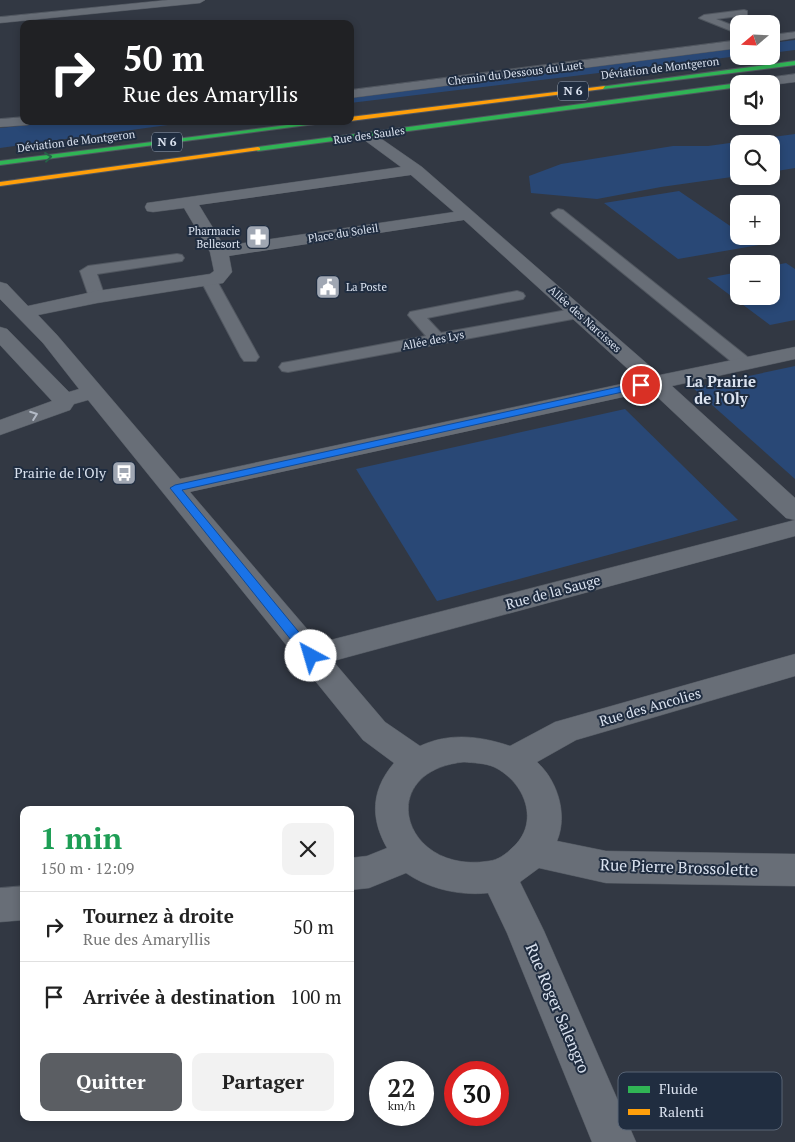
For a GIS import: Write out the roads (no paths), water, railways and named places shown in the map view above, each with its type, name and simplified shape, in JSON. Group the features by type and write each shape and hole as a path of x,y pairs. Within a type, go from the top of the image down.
{"main road":[{"name":"Déviation de Montgeron","path":"354,110 795,56"},
{"name":"Déviation de Montgeron","path":"354,118 795,63"},
{"name":"Rue des Saules","path":"0,184 730,86"},
{"name":"Déviation de Montgeron","path":"0,154 230,125"},
{"name":"Déviation de Montgeron","path":"0,163 302,125"}],"street":[{"path":"0,20 200,0"},
{"path":"780,38 795,35"},
{"name":"Chemin du Dessous du Luet","path":"354,94 659,56 730,45"},
{"path":"780,80 795,78"},
{"path":"0,123 20,122"},
{"name":"Allée des Narcisses","path":"368,136 416,170 655,382 795,512"},
{"path":"154,207 416,170"},
{"path":"26,312 97,297 216,279 223,272 219,252 188,202"},
{"name":"Place du Soleil","path":"219,252 466,215"},
{"path":"0,288 26,312 175,488 374,731 418,762"},
{"path":"2,339 64,400"},
{"path":"175,488 795,353"},
{"path":"0,428 62,405 64,400 92,392"},
{"name":"Rue de la Sauge","path":"311,656 795,528"},
{"name":"Rue des Ancolies","path":"511,761 566,731 795,665"},
{"path":"464,749 489,752 511,761 532,780 545,802 546,828 534,852 518,866 498,875 475,878 450,876 428,868 410,855 396,836 390,815 392,795 402,776 418,762 439,752 464,749"},
{"name":"Rue Pierre Brossolette","path":"534,852 606,867 795,870"},
{"path":"354,874 368,872 410,855"},
{"name":"Rue Roger Salengro","path":"498,875 525,930 614,1142"},
{"path":"0,905 20,903"}],"lane":[{"path":"730,28 704,18 744,13"},
{"path":"558,213 744,364"},
{"path":"97,297 88,271 177,258"},
{"path":"208,281 250,357"},
{"path":"437,340 416,315 517,296"},
{"name":"Allée des Lys","path":"288,367 578,313"}],"place":[{"name":"Pharmacie Bellesort","path":"258,237"},
{"name":"La Poste","path":"328,287"},
{"name":"Prairie de l'Oly","path":"124,473"}],"district":[{"name":"La Prairie de l'Oly","path":"721,390"}]}
